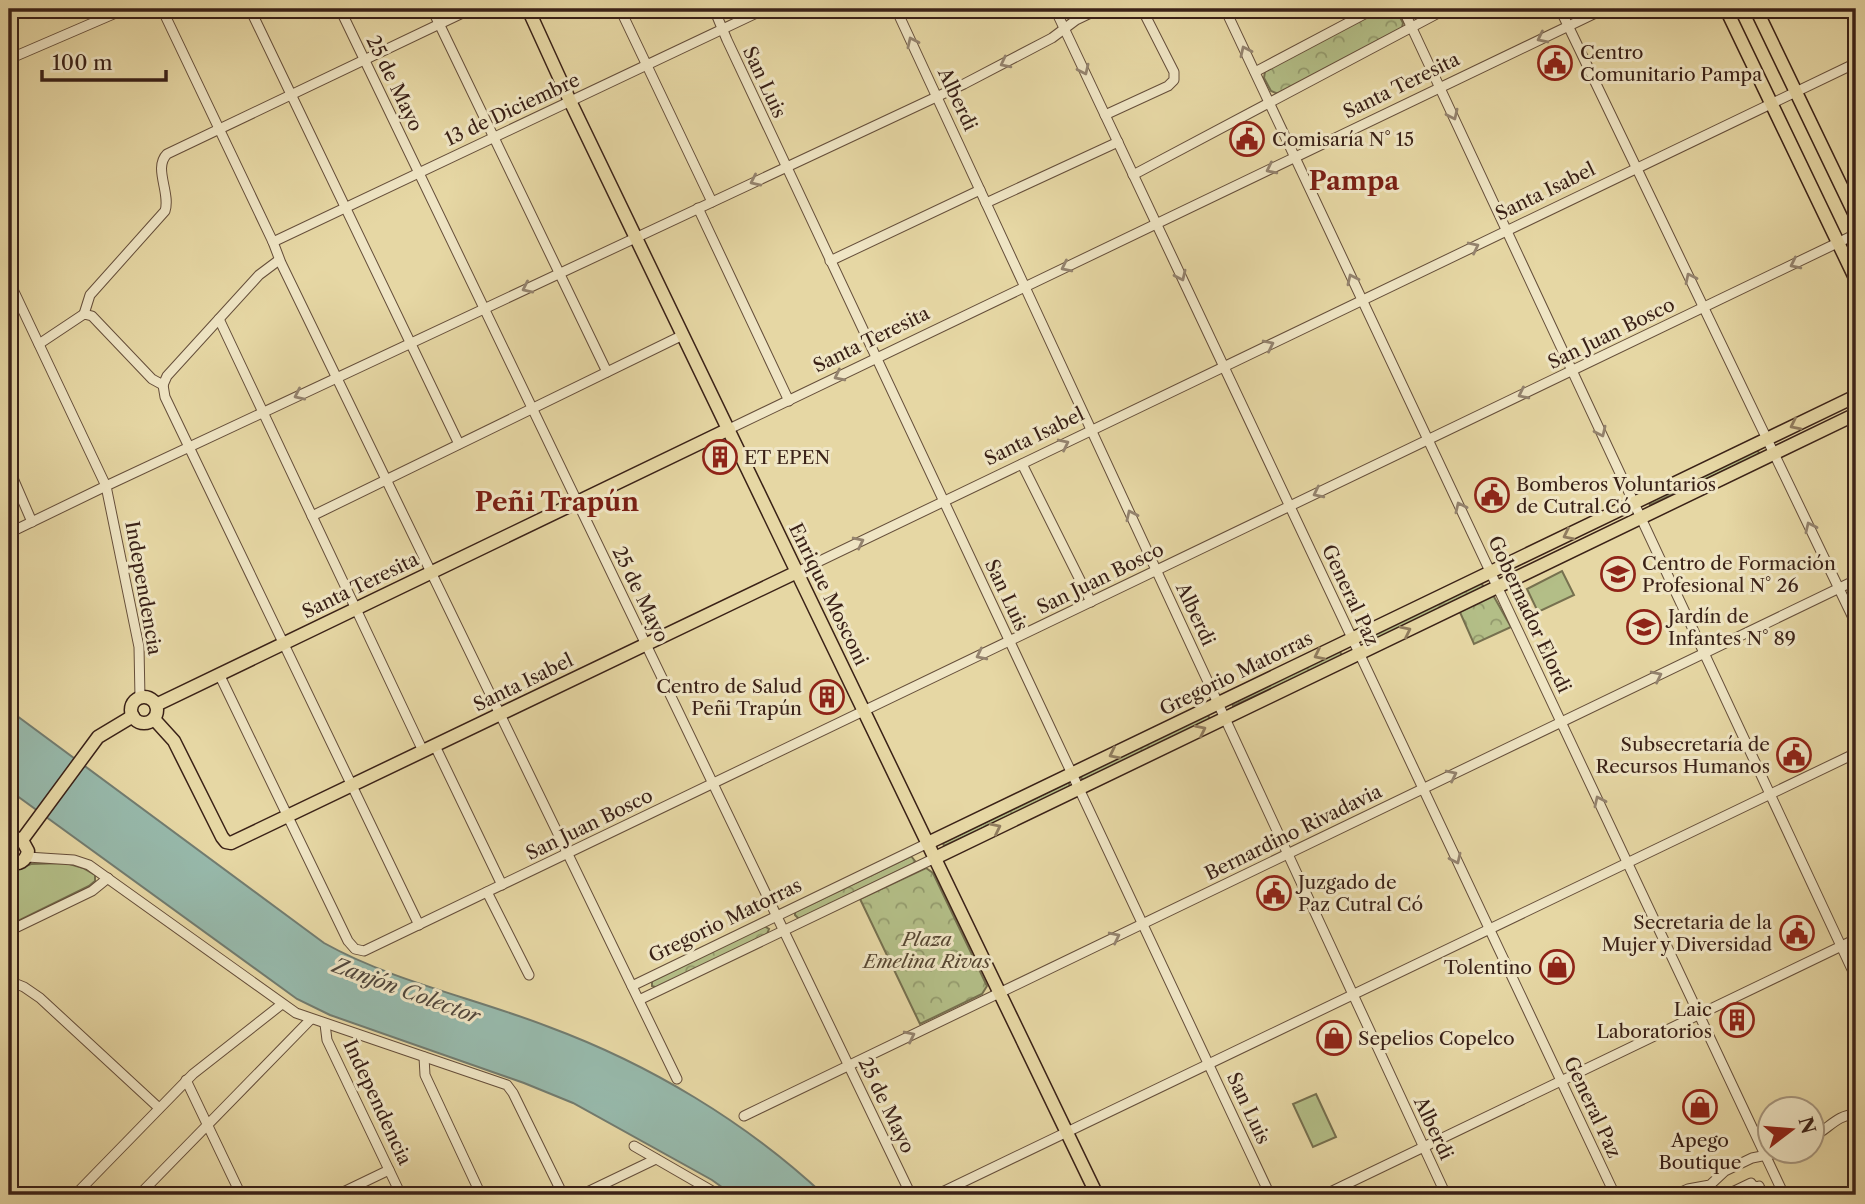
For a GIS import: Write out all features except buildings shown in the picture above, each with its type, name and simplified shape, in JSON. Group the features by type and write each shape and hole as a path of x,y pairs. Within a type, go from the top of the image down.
{"main road":[{"name":"Enrique Mosconi","path":"528,9 1097,1195"},
{"path":"1726,9 1856,280"},
{"path":"1756,9 1856,217"},
{"name":"Gregorio Matorras","path":"928,843 1856,396"},
{"name":"Gregorio Matorras","path":"935,858 1856,414"},
{"name":"Santa Teresita","path":"156,705 729,429"},
{"name":"Santa Isabel","path":"154,719 174,741 222,837 229,843 797,572"},
{"path":"140,698 149,698 156,705 154,719 142,723 132,716 132,707 140,698"},
{"path":"9,862 18,864 26,857 27,848 15,840 38,818 102,733 132,716"}],"street":[{"path":"9,59 125,9"},
{"path":"162,9 273,242 279,260 677,1079"},
{"path":"250,9 459,444"},
{"name":"25 de Mayo","path":"340,9 911,1195"},
{"path":"432,9 607,372"},
{"path":"39,344 84,314 90,295 165,211 167,197 161,166 162,158 167,154 471,9"},
{"path":"620,9 712,202"},
{"name":"San Luis","path":"714,9 1270,1195"},
{"name":"13 de Diciembre","path":"273,242 765,9"},
{"name":"Alberdi","path":"896,9 1446,1195"},
{"name":"General Paz","path":"1055,9 1615,1195"},
{"path":"9,533 937,96 1052,38 1076,20 1098,9"},
{"path":"1105,115 1168,86 1174,80 1174,72 1142,9"},
{"name":"Gobernador Elordi","path":"1225,9 1756,1134"},
{"path":"1255,72 1374,9"},
{"path":"1403,9 1856,978"},
{"path":"1133,175 1446,9"},
{"path":"1560,9 1856,624"},
{"name":"Santa Teresita","path":"729,429 1604,9"},
{"name":"Santa Isabel","path":"797,572 1856,63"},
{"path":"986,203 1118,142"},
{"path":"830,261 980,190"},
{"path":"698,208 789,401"},
{"name":"San Juan Bosco","path":"288,817 348,941 358,951 367,950 1856,234"},
{"path":"279,260 262,271 167,376 163,385 165,397 419,925"},
{"name":"Independencia","path":"9,281 106,486 139,652 140,698"},
{"path":"84,314 92,316 152,379 163,385"},
{"path":"219,319 356,609 502,885"},
{"path":"312,516 683,335"},
{"path":"1022,464 1091,602"},
{"path":"9,469 32,522"},
{"name":"Bernardino Rivadavia","path":"744,1115 1856,580"},
{"path":"219,674 288,817"},
{"path":"936,1195 1856,753"},
{"name":"Gregorio Matorras","path":"632,986 928,843"},
{"path":"26,857 80,861 108,878 282,1004 311,1019 509,1087 561,1195"},
{"name":"Gregorio Matorras","path":"639,1000 935,858"},
{"path":"9,930 92,891 108,878"},
{"path":"487,892 529,975"},
{"path":"1324,1195 1856,939"},
{"path":"11,984 40,998 159,1108"},
{"path":"75,1195 186,1080 282,1004"},
{"path":"139,1195 311,1019"},
{"name":"Independencia","path":"324,1024 327,1040 401,1195"},
{"path":"424,1057 425,1075 481,1195"},
{"path":"186,1080 241,1195"},
{"path":"1826,1129 1840,1116 1856,1114"},
{"path":"634,1146 719,1195"},
{"path":"581,1195 656,1159"},
{"path":"1674,1195 1688,1189 1707,1186 1730,1168 1756,1159"},
{"name":"Gobernador Elordi","path":"1771,1166 1784,1195"},
{"path":"337,1195 389,1170"},
{"path":"1726,1195 1756,1189"}],"green space":[{"path":"1381,9 1396,9 1403,23 1402,28 1278,94 1271,91 1264,78 1268,68"},
{"path":"1756,449 1760,454 1650,505 1649,502"},
{"path":"1562,571 1574,595 1538,612 1527,589"},
{"path":"1481,582 1484,588 1370,643 1367,641 1367,636"},
{"path":"1493,595 1511,627 1474,644 1459,610"},
{"path":"1340,651 1342,657 1233,706 1232,703"},
{"path":"1208,715 1210,720 1083,780 1081,778 1082,773"},
{"path":"1069,782 1070,788 944,846 943,843"},
{"path":"911,856 915,861 913,864 799,919 795,915 795,912"},
{"path":"66,863 95,875 95,881 18,921 9,920 9,873 31,864"},
{"name":"Plaza Emelina Rivas","path":"926,868 933,873 987,986 982,994 920,1024 860,899"},
{"path":"764,926 769,929 767,934 658,988 652,986 652,981"},
{"path":"1316,1094 1336,1137 1313,1147 1293,1104"}],"water":[{"name":"Zanjón Colector","path":"9,710 324,943 378,968 586,1042 659,1077 762,1143 824,1195 733,1195 712,1180 573,1103 524,1083 330,1015 297,999 9,790"}],"place":[{"name":"Centro Comunitario Pampa","path":"1555,63"},
{"name":"Comisaría N° 15","path":"1247,139"},
{"name":"ET EPEN","path":"720,457"},
{"name":"Bomberos Voluntarios de Cutral Có","path":"1492,495"},
{"name":"Centro de Formación Profesional N° 26","path":"1618,574"},
{"name":"Jardín de Infantes N° 89","path":"1644,627"},
{"name":"Centro de Salud Peñi Trapún","path":"827,697"},
{"name":"Subsecretaría de Recursos Humanos","path":"1794,755"},
{"name":"Juzgado de Paz Cutral Có","path":"1274,893"},
{"name":"Secretaria de la Mujer y Diversidad","path":"1797,933"},
{"name":"Tolentino","path":"1557,967"},
{"name":"Laic Laboratorios","path":"1737,1020"},
{"name":"Sepelios Copelco","path":"1334,1038"},
{"name":"Apego Boutique","path":"1700,1107"}],"district":[{"name":"Pampa","path":"1354,181"},
{"name":"Peñi Trapún","path":"557,502"}]}
